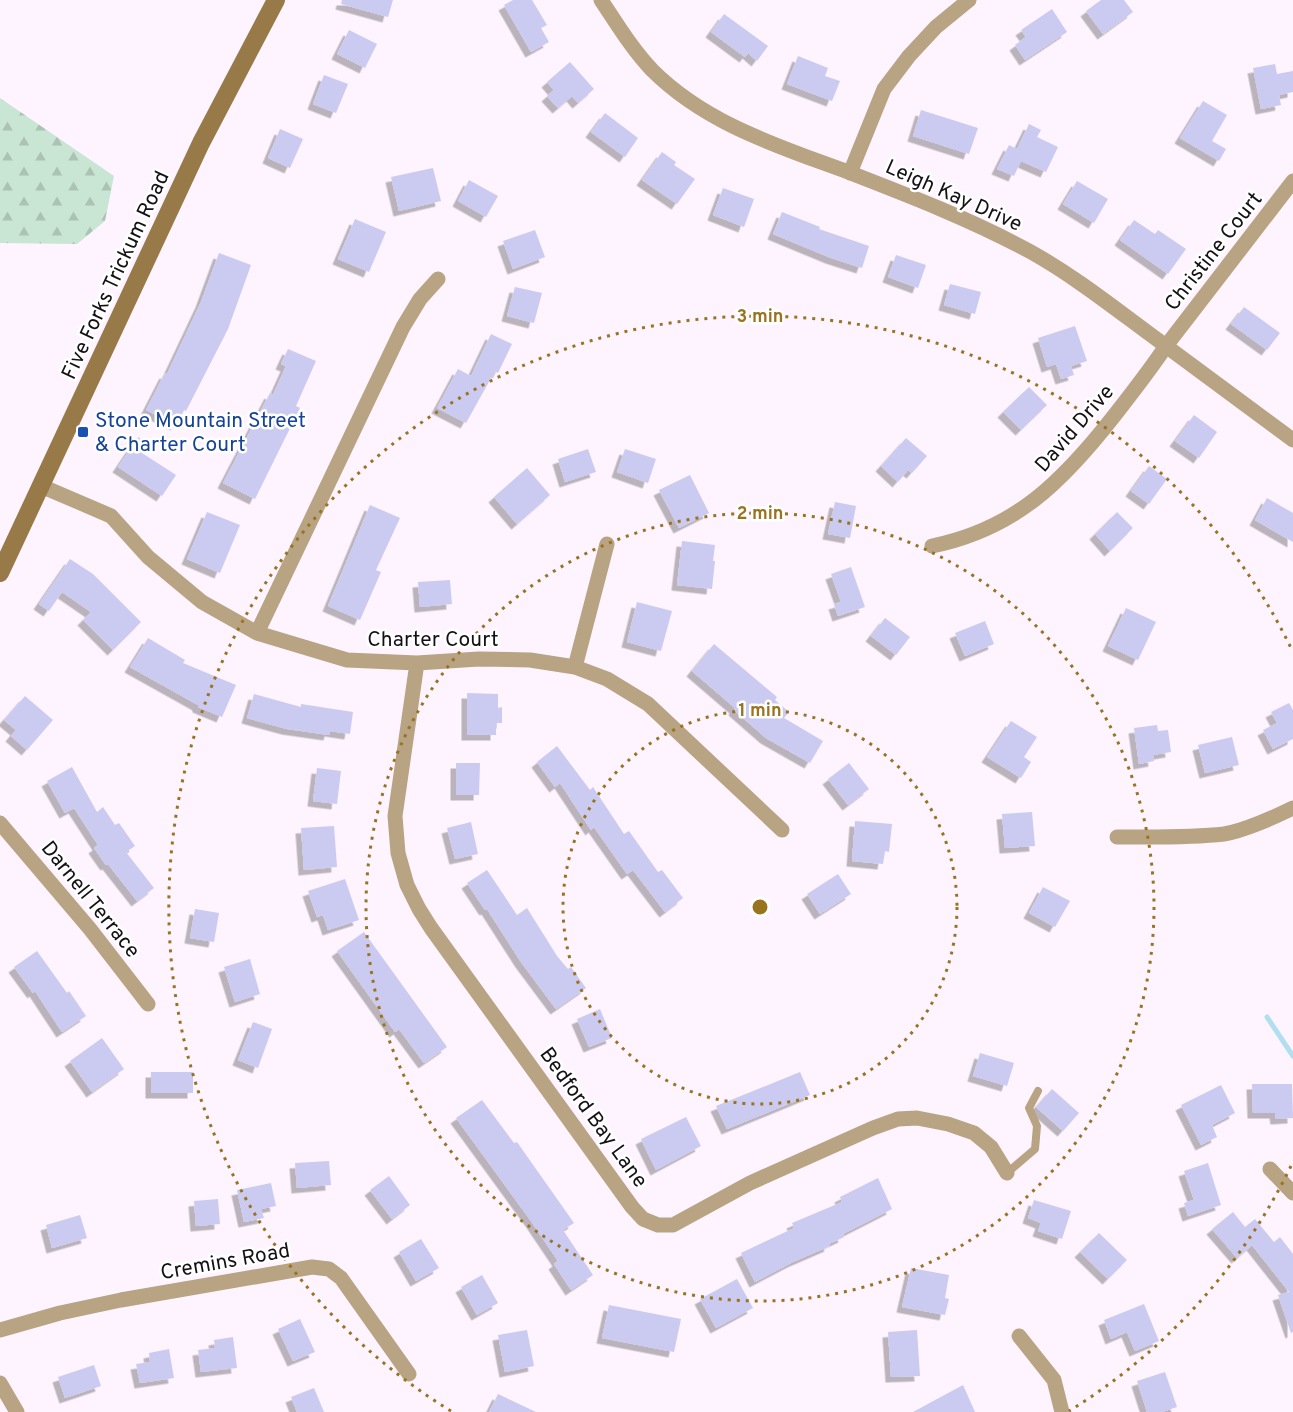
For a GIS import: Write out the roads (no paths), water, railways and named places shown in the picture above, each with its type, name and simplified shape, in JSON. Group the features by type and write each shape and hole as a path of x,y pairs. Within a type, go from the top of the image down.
{"main road":[{"name":"Five Forks Trickum Road","path":"0,573 201,143 276,0"}],"street":[{"name":"Leigh Kay Drive","path":"602,0 640,57 687,100 730,126 761,140 944,210 1030,252 1076,280 1293,440"},
{"path":"850,173 884,89 909,56 936,27 969,0"},
{"name":"Christine Court","path":"1166,346 1293,181"},
{"path":"257,633 403,327 420,299 438,279"},
{"name":"David Drive","path":"932,546 959,541 977,534 1037,499 1082,457 1166,346"},
{"name":"Charter Court","path":"41,486 111,516 148,557 202,602 257,633 347,660 417,663 479,659 530,660 575,667 607,679 648,704 782,831"},
{"path":"575,667 607,544"},
{"name":"Bedford Bay Lane","path":"417,663 395,816 399,853 407,885 431,928 632,1207 643,1219 658,1225 673,1226 750,1183 898,1119 917,1118 948,1124 974,1134 991,1147 1008,1173"},
{"path":"1118,837 1226,834 1279,816 1293,808"},
{"name":"Darnell Terrace","path":"0,823 90,929 148,1004"},
{"path":"1270,1169 1293,1193"},
{"name":"Cremins Road","path":"0,1330 60,1313 121,1300 312,1267 329,1269 341,1278 409,1374"},
{"path":"1019,1336 1054,1380 1062,1412"},
{"path":"0,1383 17,1412"}],"lane":[{"path":"1008,1173 1035,1149 1037,1126 1029,1107 1038,1091"}],"waterway":[{"path":"1267,1017 1293,1056"}],"place":[{"name":"Stone Mountain Street & Charter Court","path":"83,432"}]}
